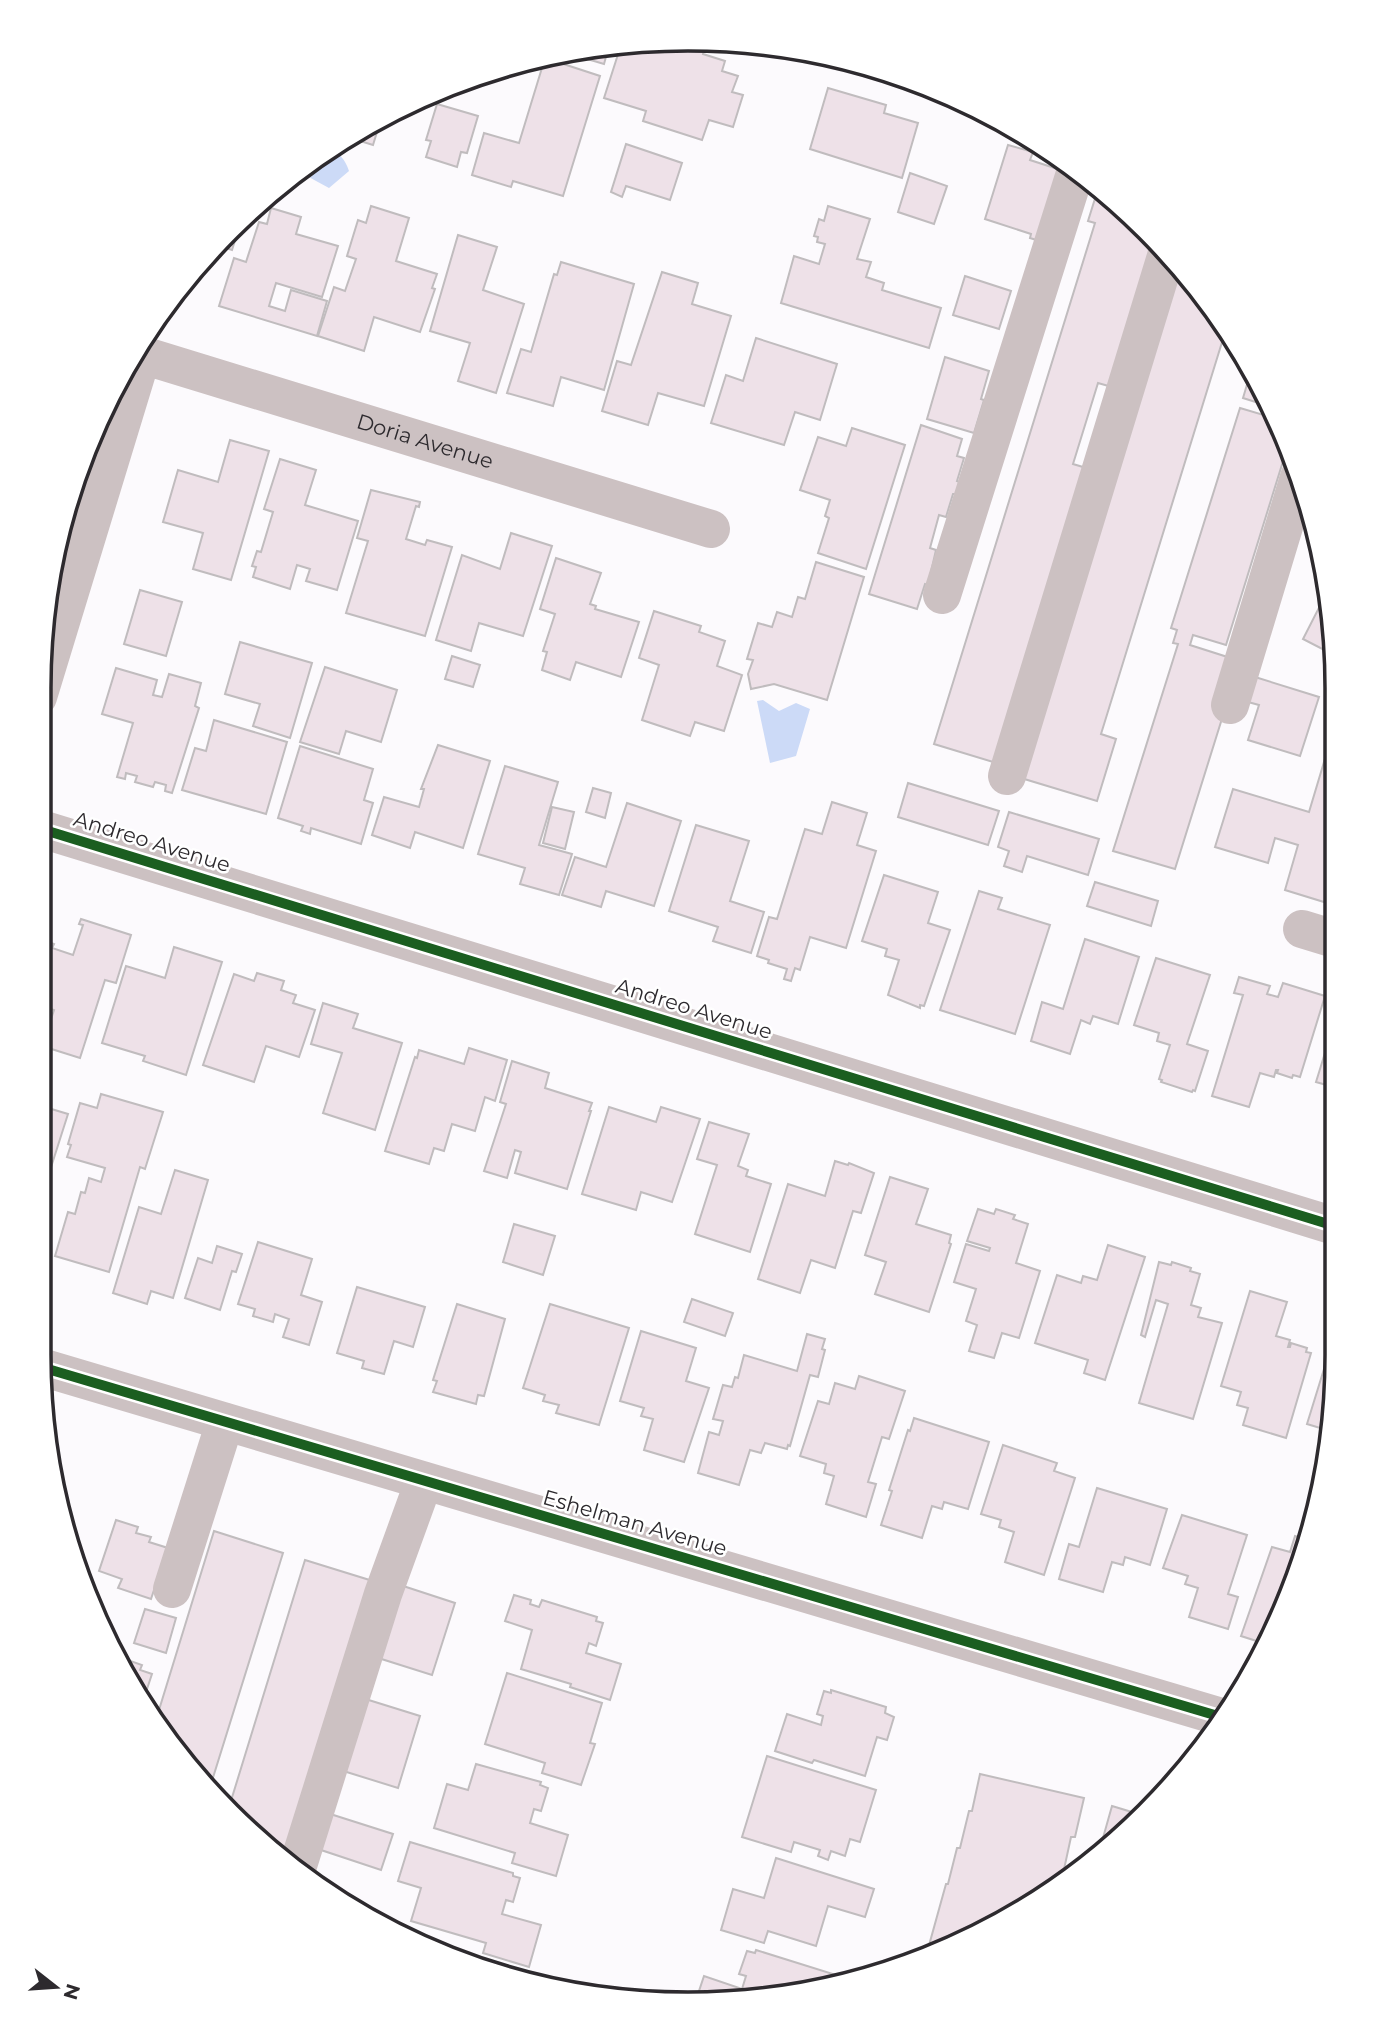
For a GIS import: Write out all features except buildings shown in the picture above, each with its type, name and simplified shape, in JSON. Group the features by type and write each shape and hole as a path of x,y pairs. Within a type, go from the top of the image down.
{"street":[{"path":"942,595 1073,180"},
{"path":"1007,776 1164,264"},
{"name":"Doria Avenue","path":"144,356 711,529"},
{"path":"52,649 136,370"},
{"path":"1230,705 1294,493"},
{"name":"Andreo Avenue","path":"51,832 1325,1223"},
{"name":"Eshelman Avenue","path":"51,1370 1214,1715"},
{"path":"172,1589 225,1422"},
{"path":"300,1861 383,1594 424,1481"}],"water":[{"path":"339,155 349,171 329,188 308,177"},
{"path":"763,700 779,711 796,703 810,709 796,756 770,763 757,701"}],"cycle path":[{"path":"51,832 1325,1223"},
{"path":"51,1370 1214,1715"}]}
